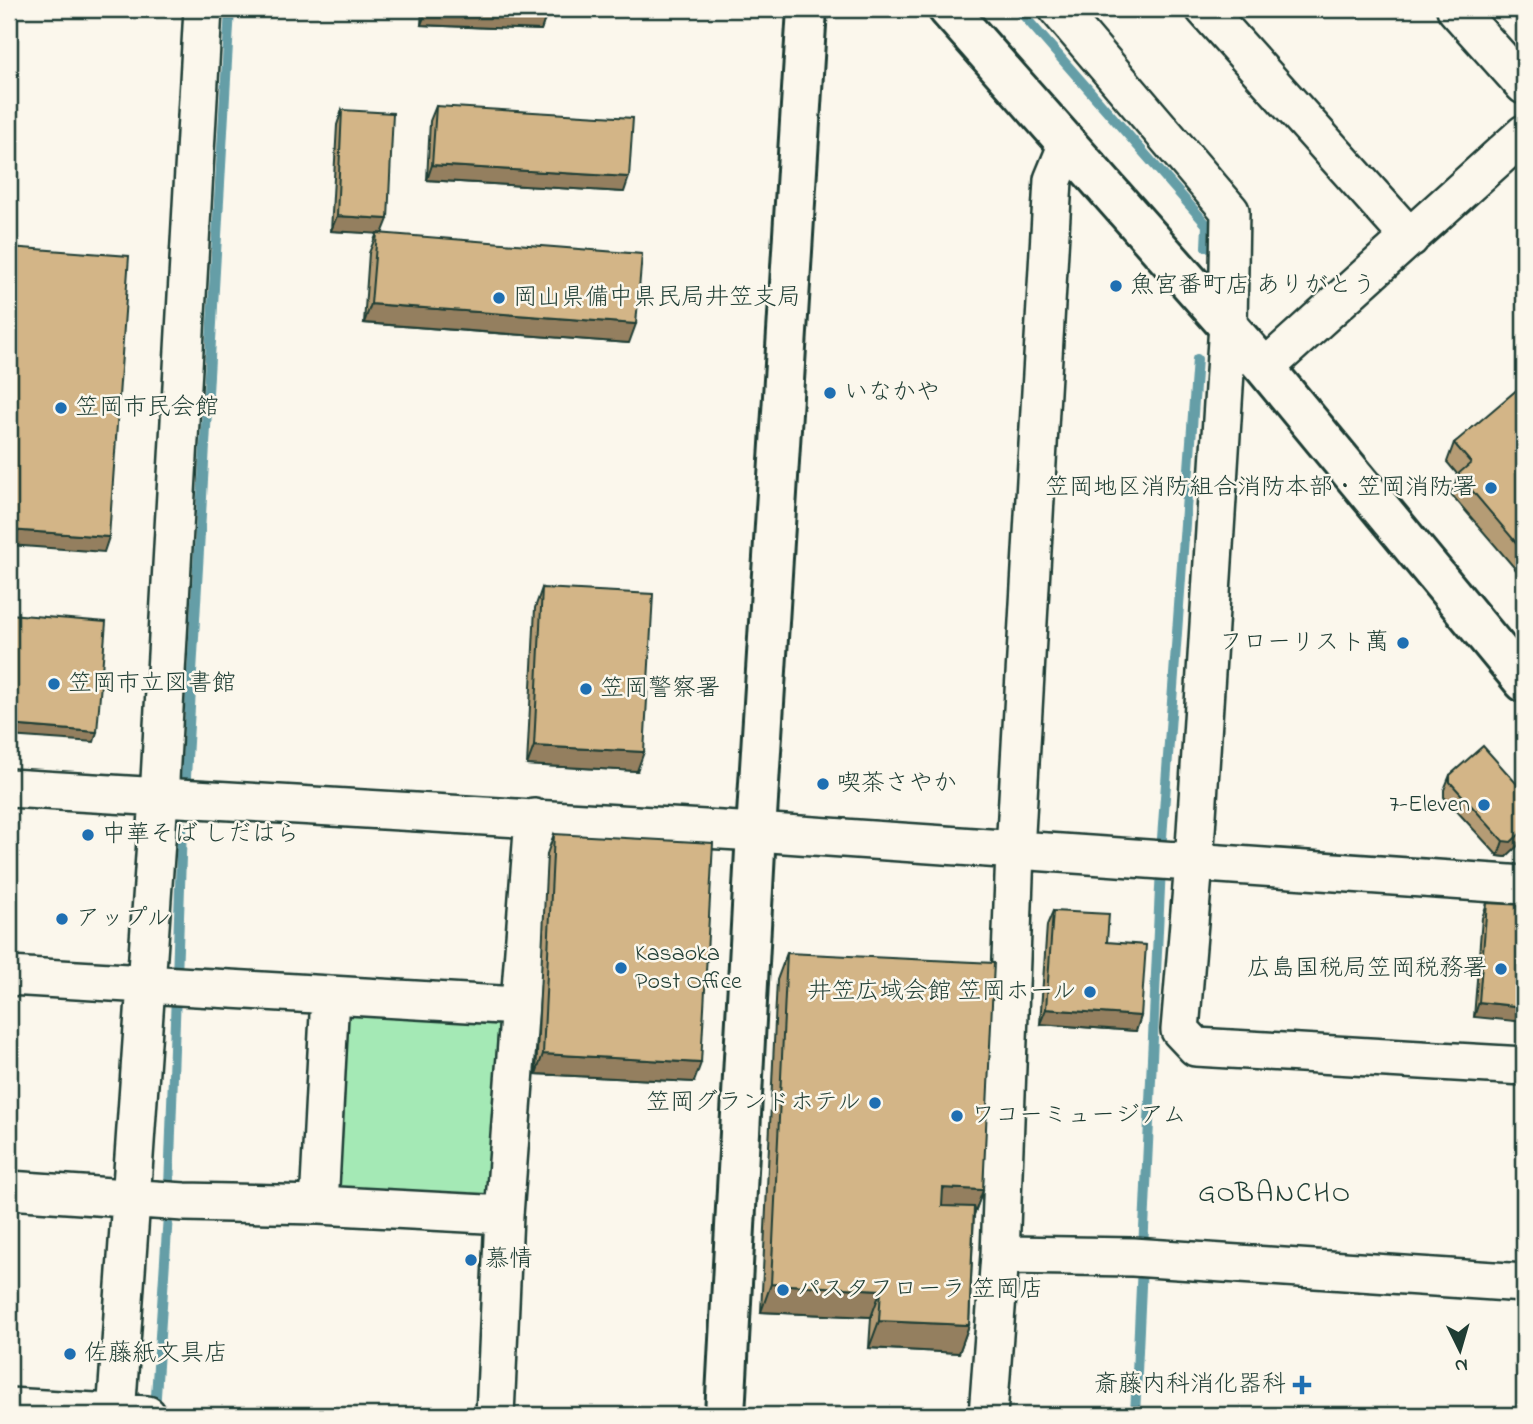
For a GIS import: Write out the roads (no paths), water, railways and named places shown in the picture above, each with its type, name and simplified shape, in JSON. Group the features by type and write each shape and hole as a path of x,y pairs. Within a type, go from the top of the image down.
{"street":[{"path":"9,1407 128,1415 157,1200 165,986 159,798 203,9"},
{"path":"725,1415 756,832 807,9"},
{"path":"948,9 1265,368 1524,682"},
{"path":"1058,9 1230,211 1227,324 1172,861 1180,1030 1196,1047 1524,1066"},
{"path":"1205,9 1410,238"},
{"path":"1456,9 1524,85"},
{"path":"1265,368 1524,134"},
{"path":"988,1415 1000,1255 1016,851 1053,180 1067,146"},
{"path":"9,788 756,832 1524,884"},
{"path":"495,1415 504,1215 534,818"},
{"path":"9,976 519,1006"},
{"path":"319,1205 330,996"},
{"path":"9,1190 157,1200 504,1215"},
{"path":"1000,1255 1144,1258 1524,1283"}],"waterway":[{"path":"186,777 230,9"},
{"path":"1018,9 1207,225 1206,247"},
{"path":"1161,852 1197,359"},
{"path":"177,978 182,826"},
{"path":"1143,1250 1161,867"},
{"path":"155,1411 168,1215 176,993"},
{"path":"1135,1415 1142,1265"}],"place":[{"name":"魚宮番町店 ありがとう","path":"1116,286"},
{"name":"岡山県備中県民局井笠支局","path":"499,298"},
{"name":"いなかや","path":"830,393"},
{"name":"笠岡市民会館","path":"61,408"},
{"name":"笠岡地区消防組合消防本部・笠岡消防署","path":"1491,488"},
{"name":"フローリスト萬","path":"1403,643"},
{"name":"笠岡市立図書館","path":"54,684"},
{"name":"笠岡警察署","path":"586,689"},
{"name":"喫茶さやか","path":"823,784"},
{"name":"7-Eleven","path":"1484,805"},
{"name":"中華そば しだはら","path":"88,835"},
{"name":"アップル","path":"62,919"},
{"name":"Kasaoka Post Office","path":"621,968"},
{"name":"広島国税局笠岡税務署","path":"1501,969"},
{"name":"井笠広域会館 笠岡ホール","path":"1090,992"},
{"name":"笠岡グランドホテル","path":"875,1103"},
{"name":"ワコーミュージアム","path":"957,1116"},
{"name":"慕情","path":"471,1260"},
{"name":"パスタフローラ 笠岡店","path":"783,1290"},
{"name":"佐藤紙文具店","path":"70,1354"},
{"name":"斎藤内科消化器科","path":"1302,1385"}],"district":[{"name":"GOBANCHO","path":"1275,1194"}]}
